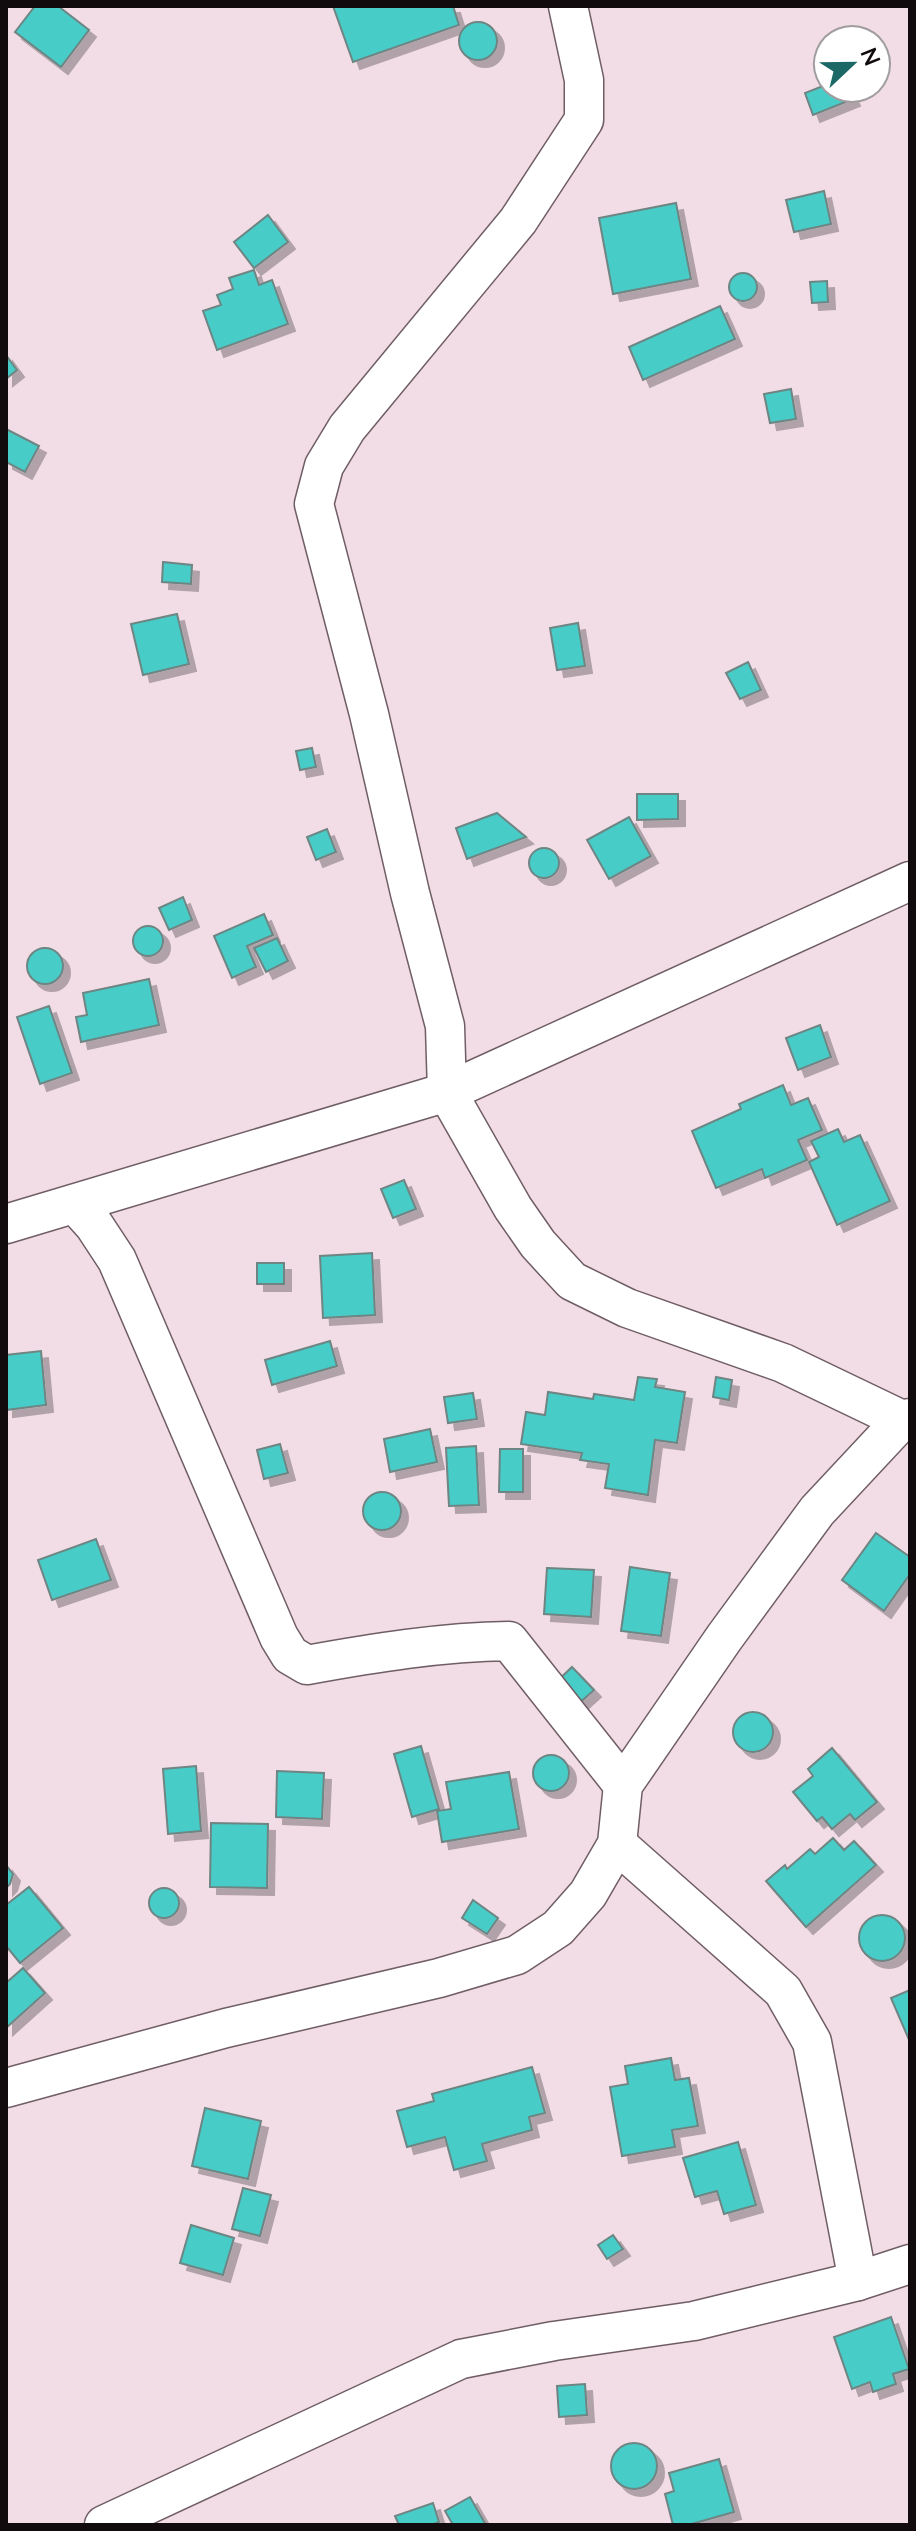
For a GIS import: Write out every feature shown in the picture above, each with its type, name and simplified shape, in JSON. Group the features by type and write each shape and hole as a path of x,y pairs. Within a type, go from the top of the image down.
{"street":[{"path":"6,2088 226,2028 439,1978 517,1955 558,1928 588,1894 617,1844 623,1785 724,1638 817,1511 906,1419 783,1363 627,1308 572,1281 538,1244 513,1208 447,1092 445,1026 314,504 324,466 347,428 518,221 584,120 584,80 568,6"},
{"path":"6,1224 447,1092 910,881"},
{"path":"75,1204 94,1225 117,1260 279,1637 290,1655 307,1665 461,1643 509,1641 623,1785"},
{"path":"617,1844 783,1991 812,2042 858,2281"},
{"path":"104,2525 461,2359 554,2341 694,2321 858,2281 910,2264"}],"building":[{"path":"35,6 58,6 89,30 61,67 15,32"},
{"path":"333,6 453,6 459,25 353,62"},
{"path":"478,22 491,28 497,41 491,54 478,60 465,54 459,41 465,28"},
{"path":"812,90 812,104 840,104 813,115 805,93"},
{"path":"824,191 831,224 794,232 786,200"},
{"path":"676,203 691,279 613,294 599,218"},
{"path":"268,215 288,242 254,268 234,242"},
{"path":"254,270 259,285 272,280 288,324 217,350 203,311 221,305 217,295 233,289 229,278"},
{"path":"743,273 753,277 757,287 753,297 743,301 733,297 729,287 733,277"},
{"path":"827,281 828,302 812,303 810,282"},
{"path":"720,306 735,339 643,380 629,347"},
{"path":"6,355 17,370 6,379"},
{"path":"791,389 796,419 770,423 764,394"},
{"path":"6,429 39,446 25,472 6,462"},
{"path":"163,562 192,565 191,584 162,582"},
{"path":"177,614 189,664 143,675 131,624"},
{"path":"578,623 585,666 557,670 550,628"},
{"path":"748,662 761,690 740,699 726,673"},
{"path":"312,748 316,767 300,770 296,751"},
{"path":"637,794 678,794 678,819 637,820"},
{"path":"497,813 526,837 467,859 456,828"},
{"path":"629,817 651,856 609,879 587,840"},
{"path":"327,829 336,852 316,860 307,837"},
{"path":"544,848 555,852 559,863 555,874 544,878 533,874 529,863 533,852"},
{"path":"183,897 192,920 169,930 159,908"},
{"path":"264,914 273,935 247,946 256,967 232,978 214,936"},
{"path":"148,926 159,930 163,941 159,952 148,956 137,952 133,941 137,930"},
{"path":"277,938 288,961 266,972 254,948"},
{"path":"45,948 58,953 63,966 58,979 45,984 32,979 27,966 32,953"},
{"path":"149,979 159,1025 81,1042 76,1017 87,1015 83,993"},
{"path":"49,1006 72,1073 40,1084 17,1017"},
{"path":"820,1025 831,1057 798,1070 786,1038"},
{"path":"783,1085 791,1105 808,1098 822,1130 798,1140 807,1160 765,1178 762,1169 716,1188 692,1131 741,1109 739,1104"},
{"path":"838,1129 844,1142 860,1135 890,1201 837,1225 809,1162 819,1157 811,1141"},
{"path":"404,1180 416,1209 393,1218 381,1189"},
{"path":"372,1253 375,1315 323,1318 320,1256"},
{"path":"257,1263 284,1263 284,1284 257,1284"},
{"path":"330,1341 337,1366 272,1385 265,1360"},
{"path":"41,1351 46,1405 6,1410 6,1355"},
{"path":"638,1377 657,1379 655,1387 685,1392 677,1443 655,1440 648,1495 605,1488 609,1464 580,1460 582,1453 521,1444 526,1412 545,1415 548,1392 593,1399 594,1394 634,1400"},
{"path":"716,1377 732,1380 729,1400 713,1397"},
{"path":"473,1393 477,1419 448,1423 444,1397"},
{"path":"430,1429 437,1462 390,1472 384,1439"},
{"path":"280,1444 288,1473 264,1479 257,1450"},
{"path":"476,1446 479,1505 449,1506 446,1448"},
{"path":"500,1449 523,1449 523,1492 499,1492"},
{"path":"382,1492 395,1498 401,1511 395,1524 382,1530 369,1524 363,1511 369,1498"},
{"path":"876,1533 910,1557 910,1574 884,1611 842,1580"},
{"path":"96,1539 111,1580 52,1600 38,1560"},
{"path":"630,1567 670,1573 661,1636 621,1631"},
{"path":"547,1568 594,1570 591,1617 544,1614"},
{"path":"572,1667 594,1690 575,1707 553,1685"},
{"path":"753,1712 767,1718 773,1732 767,1746 753,1752 739,1746 733,1732 739,1718"},
{"path":"421,1746 439,1809 412,1817 394,1754"},
{"path":"832,1748 877,1802 855,1820 850,1814 832,1829 822,1817 817,1821 793,1792 813,1776 808,1769"},
{"path":"551,1755 564,1760 569,1773 564,1786 551,1791 538,1786 533,1773 538,1760"},
{"path":"196,1766 201,1831 168,1834 163,1769"},
{"path":"277,1771 324,1773 322,1819 276,1817"},
{"path":"509,1772 519,1829 442,1842 437,1811 451,1809 446,1782"},
{"path":"211,1823 268,1824 267,1888 210,1887"},
{"path":"833,1838 844,1850 854,1841 876,1865 806,1927 766,1881 785,1865 787,1869 810,1849 815,1854"},
{"path":"6,1865 13,1874 6,1888"},
{"path":"29,1887 63,1928 20,1963 6,1946 6,1905"},
{"path":"164,1888 170,1889 178,1897 178,1909 170,1917 164,1918 158,1917 150,1909 149,1903 150,1897 158,1889"},
{"path":"473,1900 498,1918 487,1934 462,1918"},
{"path":"882,1915 898,1922 905,1938 898,1954 882,1961 866,1954 859,1938 866,1922"},
{"path":"23,1968 45,1993 6,2028 6,1983"},
{"path":"910,1990 910,2042 891,1998"},
{"path":"671,2058 675,2080 689,2078 698,2126 672,2130 675,2147 622,2156 610,2087 628,2084 625,2066"},
{"path":"532,2067 545,2113 529,2117 532,2130 482,2144 487,2161 454,2170 445,2137 407,2147 397,2111 434,2101 432,2094"},
{"path":"205,2108 261,2121 248,2179 192,2166"},
{"path":"738,2142 756,2205 724,2214 717,2191 695,2197 683,2158"},
{"path":"243,2188 271,2195 260,2236 232,2229"},
{"path":"191,2225 234,2238 223,2275 180,2263"},
{"path":"613,2235 623,2249 607,2259 598,2245"},
{"path":"891,2317 909,2369 893,2374 896,2384 873,2392 870,2382 852,2389 834,2337"},
{"path":"585,2384 587,2415 559,2417 557,2386"},
{"path":"634,2443 650,2450 657,2466 650,2482 634,2489 618,2482 611,2466 618,2450"},
{"path":"719,2459 734,2512 688,2525 673,2525 665,2494 674,2491 669,2473"},
{"path":"470,2497 486,2525 453,2525 445,2511"},
{"path":"433,2503 439,2522 399,2525 395,2516"}]}
